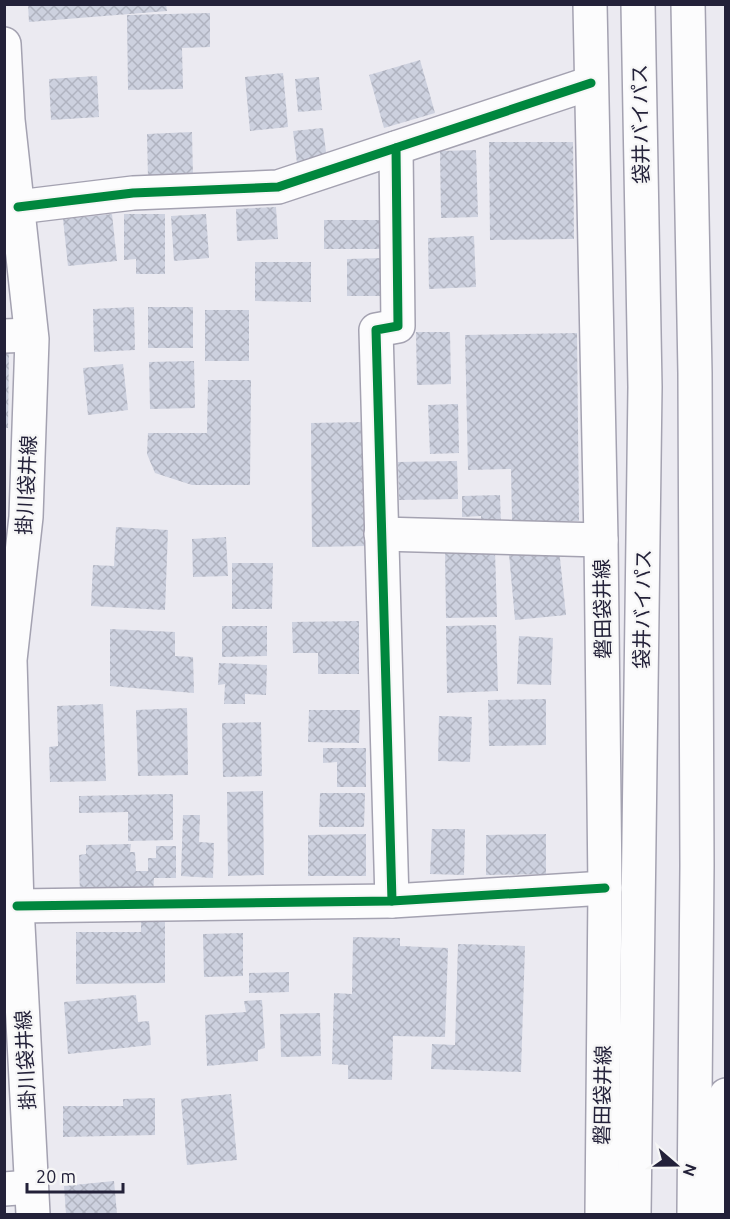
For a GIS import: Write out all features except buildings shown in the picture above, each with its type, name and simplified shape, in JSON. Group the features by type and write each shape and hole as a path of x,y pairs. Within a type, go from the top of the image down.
{"main road":[{"name":"磐田袋井線","path":"590,4 601,540 605,888 602,1215"},
{"name":"袋井バイパス","path":"634,1215 645,387 638,4"},
{"path":"688,4 695,373 697,877 694,1215"},
{"name":"掛川袋井線","path":"4,44 8,120 18,207 18,335 26,518 10,660 23,1197"},
{"path":"18,207 133,193 278,187 591,83"},
{"path":"392,901 376,330 398,326 396,148"},
{"path":"381,534 601,540"},
{"path":"17,906 392,901 605,888"},
{"path":"722,1215 726,1095"}],"cycle path":[{"path":"18,207 133,193 278,187 591,83"},
{"path":"392,901 376,330 398,326 396,148"},
{"path":"17,906 392,901 605,888"}]}
